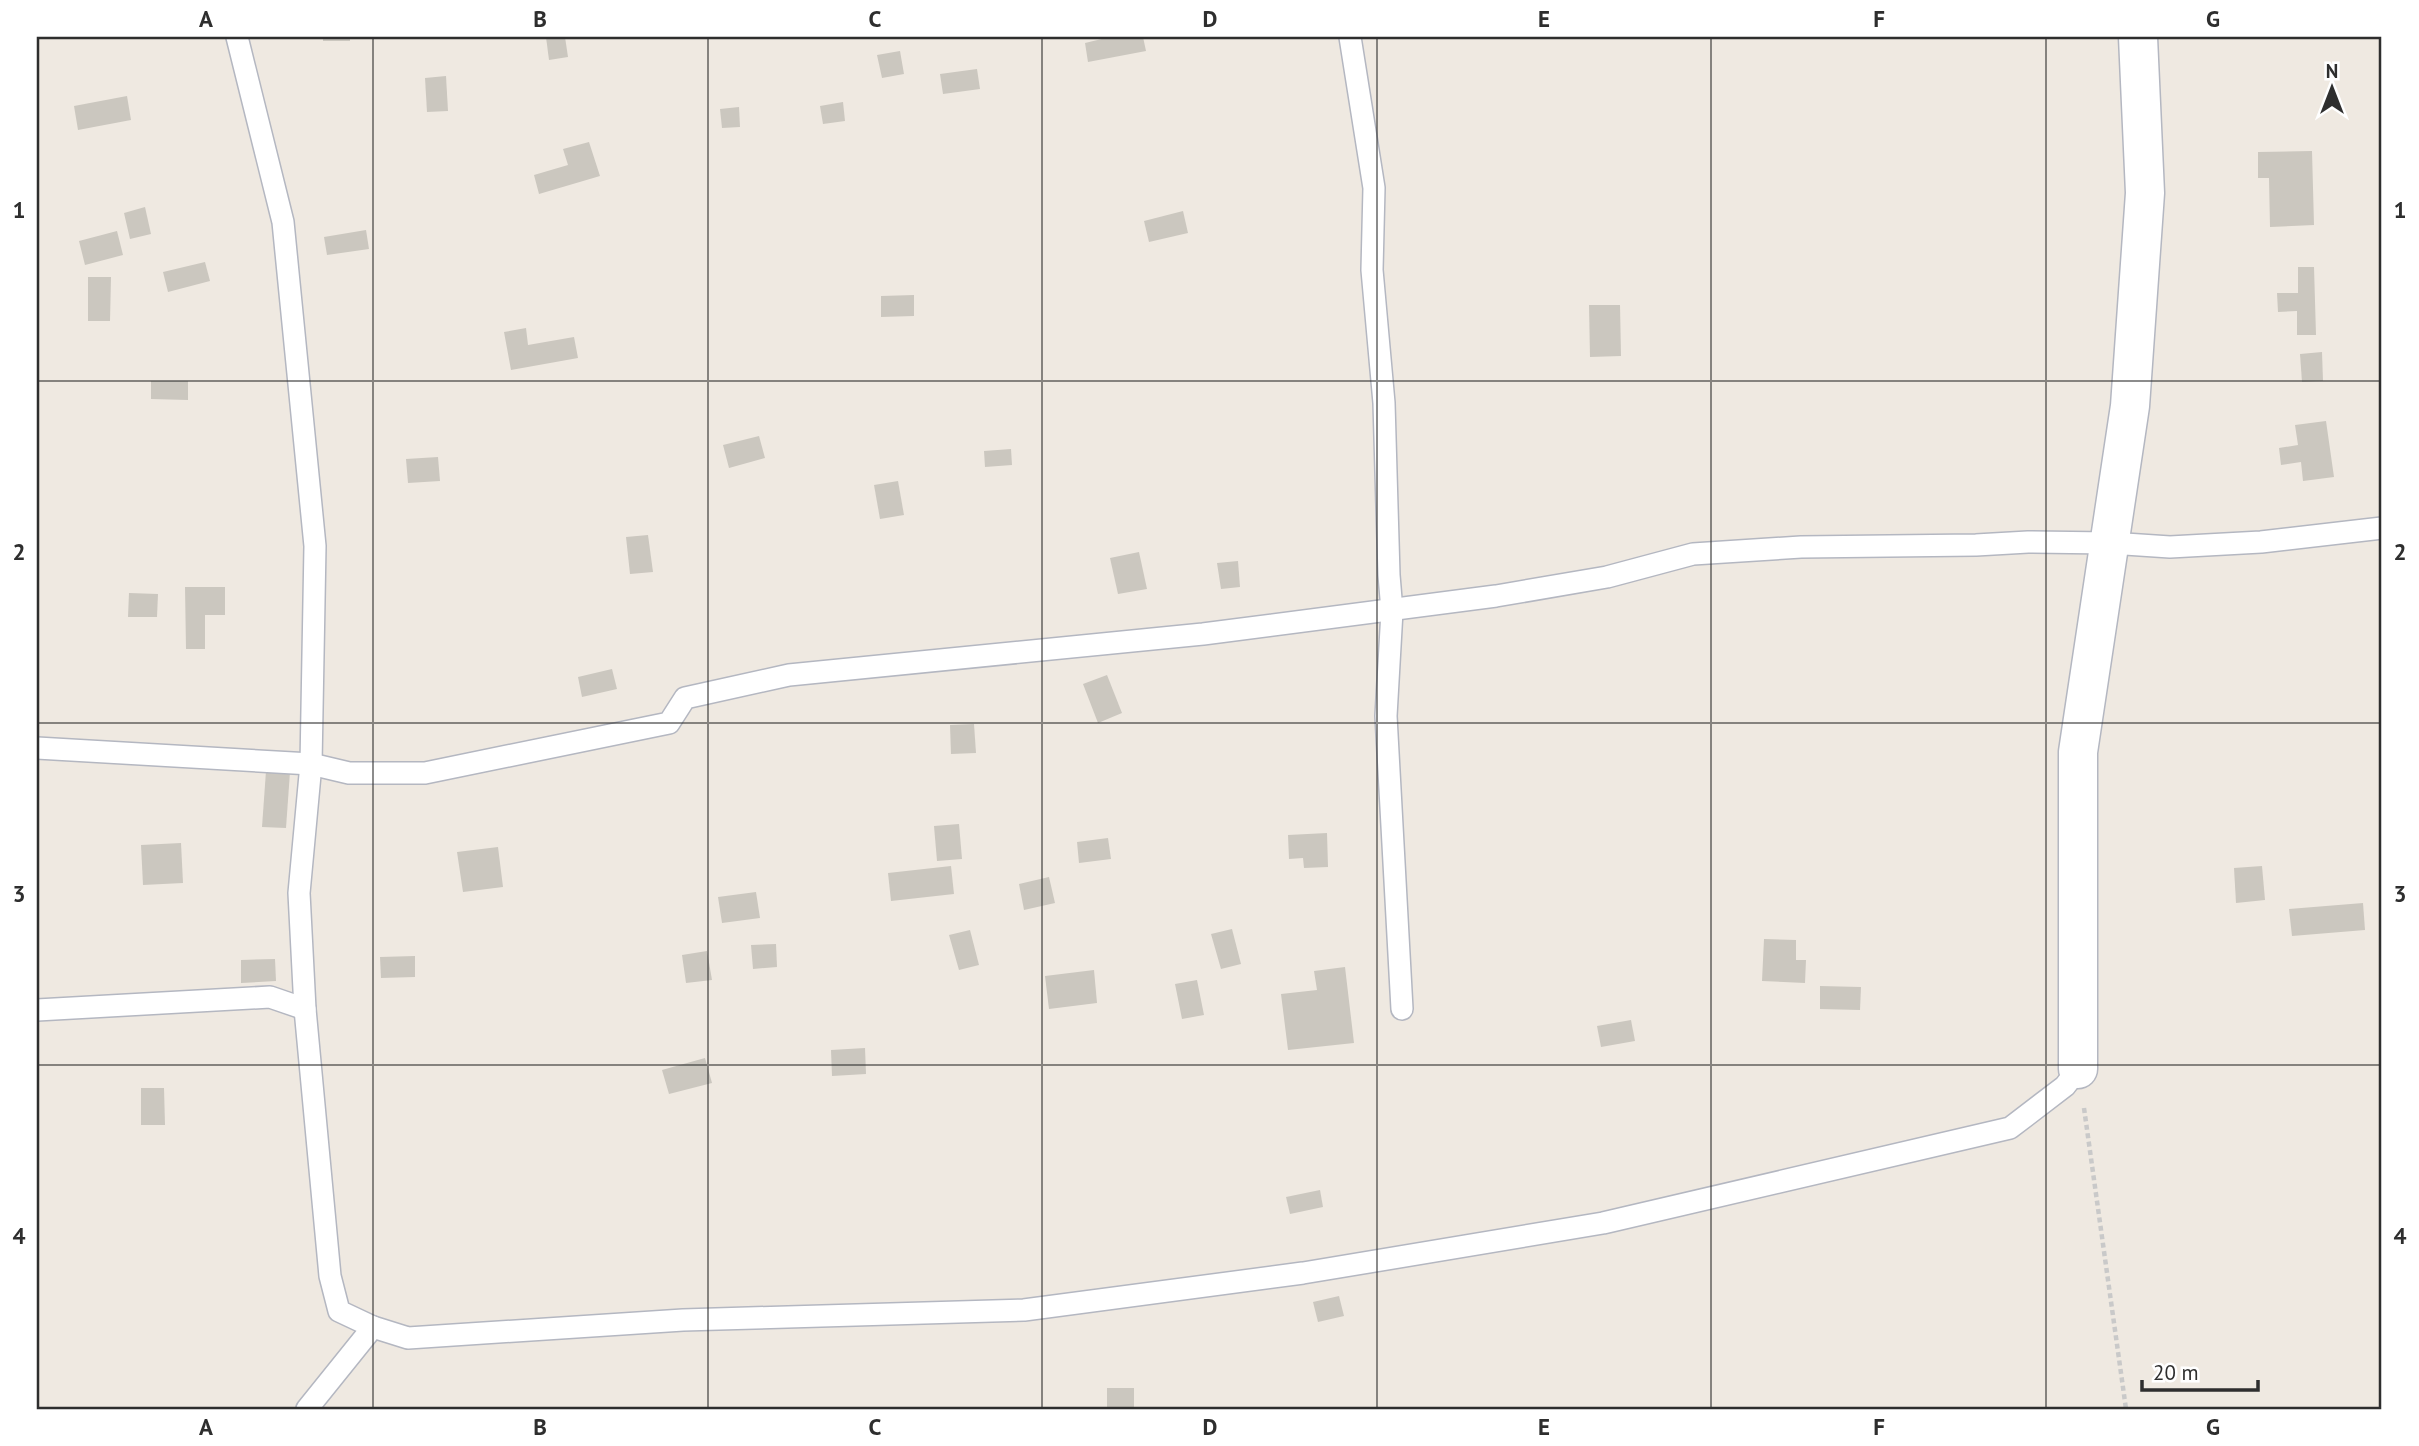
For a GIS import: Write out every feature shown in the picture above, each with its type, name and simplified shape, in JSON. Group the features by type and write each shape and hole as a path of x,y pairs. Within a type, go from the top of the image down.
{"street":[{"path":"2078,1069 2078,752 2130,406 2145,193 2138,37"}],"lane":[{"path":"237,37 284,236 315,546 311,764 299,893 305,1010 330,1276 339,1311 373,1327 408,1338 683,1320 1024,1310 1303,1273 1603,1223 2010,1128 2065,1086 2078,1069"},
{"path":"1350,37 1374,188 1372,270 1384,403 1392,611 1386,716 1402,1010"},
{"path":"37,748 311,764 349,773 425,773 669,723 685,698 789,675 1203,634 1392,611 1607,577 1693,554 1801,547 2109,543 2170,547 2261,542 2382,528"},
{"path":"37,1010 270,997 305,1010"},
{"path":"307,1409 373,1327"}],"path":[{"path":"2078,1069 2126,1409"}],"building":[{"path":"323,37 350,37 350,41 323,41"},
{"path":"546,37 565,37 568,57 549,60"},
{"path":"1110,37 1143,37 1146,51 1088,62 1085,43"},
{"path":"900,51 904,74 882,78 877,55"},
{"path":"977,69 980,89 943,94 940,74"},
{"path":"446,76 448,111 427,112 425,78"},
{"path":"127,96 131,120 78,130 74,106"},
{"path":"843,102 845,121 823,124 820,106"},
{"path":"739,107 740,127 722,128 720,109"},
{"path":"589,142 600,176 539,194 534,175 568,165 563,149"},
{"path":"2312,151 2314,225 2270,227 2269,178 2258,178 2258,152"},
{"path":"145,207 151,234 130,239 124,213"},
{"path":"1183,211 1188,233 1149,242 1144,221"},
{"path":"366,230 369,249 327,255 324,237"},
{"path":"117,231 123,255 85,265 79,241"},
{"path":"205,262 210,281 168,292 163,272"},
{"path":"2298,267 2314,267 2316,335 2297,335 2297,311 2278,312 2277,293 2298,293"},
{"path":"88,277 111,277 110,321 88,321"},
{"path":"914,295 914,316 881,317 881,296"},
{"path":"1589,305 1620,305 1621,356 1590,357"},
{"path":"526,328 528,345 574,337 578,358 511,370 504,332"},
{"path":"2322,352 2323,381 2302,382 2300,354"},
{"path":"151,381 188,381 188,400 151,399"},
{"path":"2326,421 2334,477 2303,481 2301,462 2281,465 2279,448 2298,445 2295,425"},
{"path":"759,436 765,458 729,468 723,445"},
{"path":"1011,449 1012,465 985,467 984,451"},
{"path":"438,457 440,481 408,483 406,459"},
{"path":"898,481 904,515 880,519 874,485"},
{"path":"648,535 653,572 630,574 626,537"},
{"path":"1139,552 1147,589 1118,594 1110,558"},
{"path":"1238,561 1240,587 1221,589 1217,563"},
{"path":"185,587 225,587 225,615 205,615 205,649 186,649"},
{"path":"129,593 158,594 157,617 128,617"},
{"path":"612,669 617,689 582,697 578,677"},
{"path":"1107,675 1122,713 1098,723 1083,684"},
{"path":"974,724 976,753 951,754 950,725"},
{"path":"266,771 290,772 286,828 262,827"},
{"path":"959,824 962,859 937,861 934,826"},
{"path":"1327,833 1328,867 1304,868 1303,858 1289,859 1288,835"},
{"path":"1108,838 1111,859 1079,863 1077,842"},
{"path":"181,843 183,883 143,885 141,845"},
{"path":"498,847 503,887 463,892 457,852"},
{"path":"951,866 954,894 891,901 888,873"},
{"path":"2262,866 2265,900 2236,903 2234,868"},
{"path":"1049,877 1055,903 1024,910 1019,884"},
{"path":"756,892 760,918 722,923 718,897"},
{"path":"2363,903 2365,930 2292,936 2289,909"},
{"path":"1232,929 1241,964 1221,969 1211,934"},
{"path":"970,930 979,965 959,970 949,935"},
{"path":"1764,939 1796,940 1796,960 1806,960 1805,983 1762,981"},
{"path":"776,944 777,967 753,969 751,945"},
{"path":"707,951 712,980 686,983 682,955"},
{"path":"415,956 415,977 381,978 380,957"},
{"path":"275,959 276,981 241,983 241,960"},
{"path":"1345,967 1354,1043 1288,1050 1281,994 1317,990 1314,971"},
{"path":"1094,970 1097,1003 1049,1009 1045,976"},
{"path":"1197,980 1204,1015 1182,1019 1175,984"},
{"path":"1820,986 1861,987 1860,1010 1820,1009"},
{"path":"1631,1020 1635,1041 1601,1047 1597,1026"},
{"path":"865,1048 866,1074 832,1076 831,1050"},
{"path":"705,1058 712,1083 669,1094 662,1070"},
{"path":"141,1088 164,1088 165,1125 141,1125"},
{"path":"1320,1190 1323,1207 1290,1214 1286,1197"},
{"path":"1339,1296 1344,1316 1318,1322 1313,1302"},
{"path":"1107,1388 1134,1388 1134,1409 1107,1409"}]}
